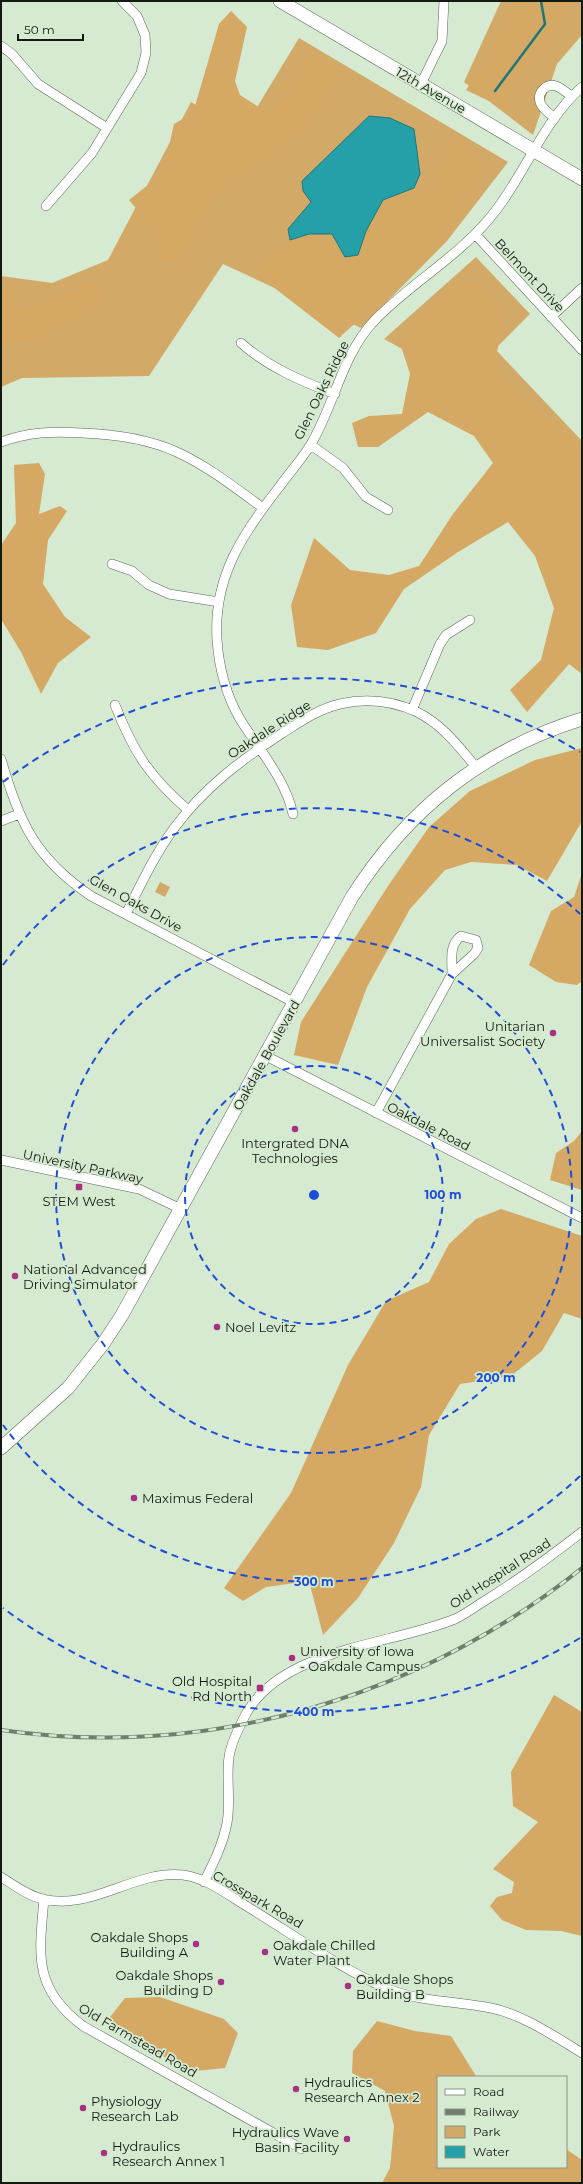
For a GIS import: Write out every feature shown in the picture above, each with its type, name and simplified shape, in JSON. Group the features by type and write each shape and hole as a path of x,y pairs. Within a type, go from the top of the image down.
{"main road":[{"name":"12th Avenue","path":"280,1 582,179"},
{"name":"Oakdale Boulevard","path":"1,1448 68,1388 99,1350 122,1315 352,898 384,850 422,810 446,789 476,767 527,739 550,729 582,719"}],"street":[{"path":"46,206 92,153 141,73 146,54 146,35 137,16 122,1"},
{"path":"421,84 442,41 445,14 444,1"},
{"path":"1,46 12,54 38,84 108,128"},
{"path":"555,118 543,108 540,102 539,95 542,90 547,86 557,86 572,97"},
{"name":"Glen Oaks Ridge","path":"293,814 289,794 259,748 234,705 222,674 217,638 219,602 231,559 246,531 310,445 335,394 351,356 361,338 375,320 475,234 503,202 555,118 582,87"},
{"name":"Belmont Drive","path":"475,234 582,350"},
{"path":"551,317 582,288"},
{"path":"241,343 254,354 300,381 335,394"},
{"path":"1,442 32,433 50,431 108,434 153,442 176,450 205,466 263,508"},
{"path":"310,445 343,468 366,497 388,510"},
{"path":"112,564 132,571 154,588 169,594 219,602"},
{"path":"412,710 440,644 446,635 470,620"},
{"name":"Oakdale Ridge","path":"126,914 163,844 188,810 225,773 259,748 311,714 340,704 372,701 388,703 412,710 444,730 476,767"},
{"path":"115,705 133,747 142,762 164,790 188,810"},
{"name":"Glen Oaks Drive","path":"1,759 19,814 36,845 61,873 91,896 295,1003"},
{"path":"1,821 19,814"},
{"path":"376,1113 452,974"},
{"name":"Oakdale Road","path":"266,1056 582,1218"},
{"name":"University Parkway","path":"1,1160 139,1189 181,1209"},
{"name":"Old Hospital Road","path":"204,1882 222,1846 227,1822 229,1756 234,1740 247,1711 271,1684 284,1674 314,1660 456,1619 540,1565 582,1532"},
{"name":"Crosspark Road","path":"1,1877 34,1896 44,1899 70,1901 86,1898 163,1875 183,1875 204,1882 348,1967 388,1988 417,1997 505,2012 521,2018 582,2053"},
{"name":"Old Farmstead Road","path":"44,1899 41,1965 48,1989 68,2015 83,2026 302,2149"}],"green space":[{"path":"501,1 582,1 582,35 557,64 533,135 464,82"},
{"path":"299,38 508,162 447,241 361,328 223,264 149,376 22,378 1,387 1,276 52,283 108,260 191,102 242,132"},
{"path":"476,257 530,314 495,349 582,441 582,448 384,339"},
{"path":"160,882 170,887 165,897 155,892"}],"shaded area":[{"path":"511,1 574,1 567,8 548,47 521,75 508,110 466,90 489,56"},
{"path":"231,11 247,27 235,81 240,95 271,115 310,56 345,72 306,130 218,191 181,261 163,260 150,225 129,200 163,173 174,124 193,113 219,24"},
{"path":"452,139 477,151 483,166 484,174 477,193 463,215 444,238 399,283 339,338 254,272 272,254 288,242 298,238 319,234 332,234 345,257 358,255 366,231 383,199 414,188 426,188"},
{"path":"1,278 26,309 92,282 110,298 36,340 1,344"},
{"path":"459,281 481,286 509,309 493,365 532,405 582,445 582,674 569,664 527,712 510,690 541,660 554,608 535,556 508,522 458,552 404,589 376,633 328,650 297,647 291,605 314,538 350,570 389,575 419,566 453,514 493,463 474,436 428,412 378,447 358,447 352,423 369,416 402,414 410,374 399,340 429,305"},
{"path":"39,463 45,474 39,514 60,506 67,511 48,540 43,584 65,617 91,637 58,663 41,694 21,652 1,619 1,545 16,523 14,465"},
{"path":"582,748 582,821 547,881 517,865 471,862 445,870 410,909 367,987 338,1065 294,1055 301,1022 388,886 429,827 470,791 535,760"},
{"path":"582,873 582,981 577,985 556,982 529,965 551,911 574,897"},
{"path":"582,1131 582,1190 550,1180 556,1153 574,1141"},
{"path":"501,1209 582,1236 582,1319 564,1313 542,1351 511,1376 460,1384 429,1435 421,1487 394,1543 358,1598 323,1635 309,1581 266,1587 243,1601 224,1588 291,1493 348,1365 386,1301 429,1282 449,1244 476,1219"},
{"path":"554,1695 582,1712 582,1936 561,1931 526,1930 502,1920 490,1906 497,1897 512,1893 514,1882 493,1869 538,1822 513,1806 511,1772"},
{"path":"160,1997 224,2019 238,2033 225,2068 195,2071 149,2050 107,2021 125,1998"},
{"path":"377,2021 415,2031 451,2036 476,2076 437,2076 437,2168 567,2168 567,2150 582,2160 582,2183 382,2183 390,2168 394,2126 385,2091 352,2073 353,2051"}],"water":[{"path":"369,116 390,118 414,129 420,174 414,188 383,200 366,231 358,255 345,257 332,234 309,234 290,240 288,229 311,202 303,191 302,181"}],"waterway":[{"path":"495,91 545,24 541,1"}],"railway":[{"path":"1,1730 79,1737 156,1736 233,1726 308,1709 381,1684 452,1652 519,1614 582,1568"}],"place":[{"name":"Unitarian Universalist Society","path":"553,1033"},
{"name":"Intergrated DNA Technologies","path":"295,1129"},
{"name":"STEM West","path":"79,1187"},
{"name":"National Advanced Driving Simulator","path":"15,1276"},
{"name":"Noel Levitz","path":"217,1327"},
{"name":"Maximus Federal","path":"134,1498"},
{"name":"University of Iowa - Oakdale Campus","path":"292,1658"},
{"name":"Old Hospital Rd North","path":"260,1688"},
{"name":"Oakdale Shops Building A","path":"196,1944"},
{"name":"Oakdale Chilled Water Plant","path":"265,1952"},
{"name":"Oakdale Shops Building D","path":"221,1982"},
{"name":"Oakdale Shops Building B","path":"348,1986"},
{"name":"Hydraulics Research Annex 2","path":"296,2089"},
{"name":"Physiology Research Lab","path":"83,2108"},
{"name":"Hydraulics Wave Basin Facility","path":"347,2139"},
{"name":"Hydraulics Research Annex 1","path":"104,2153"}]}
